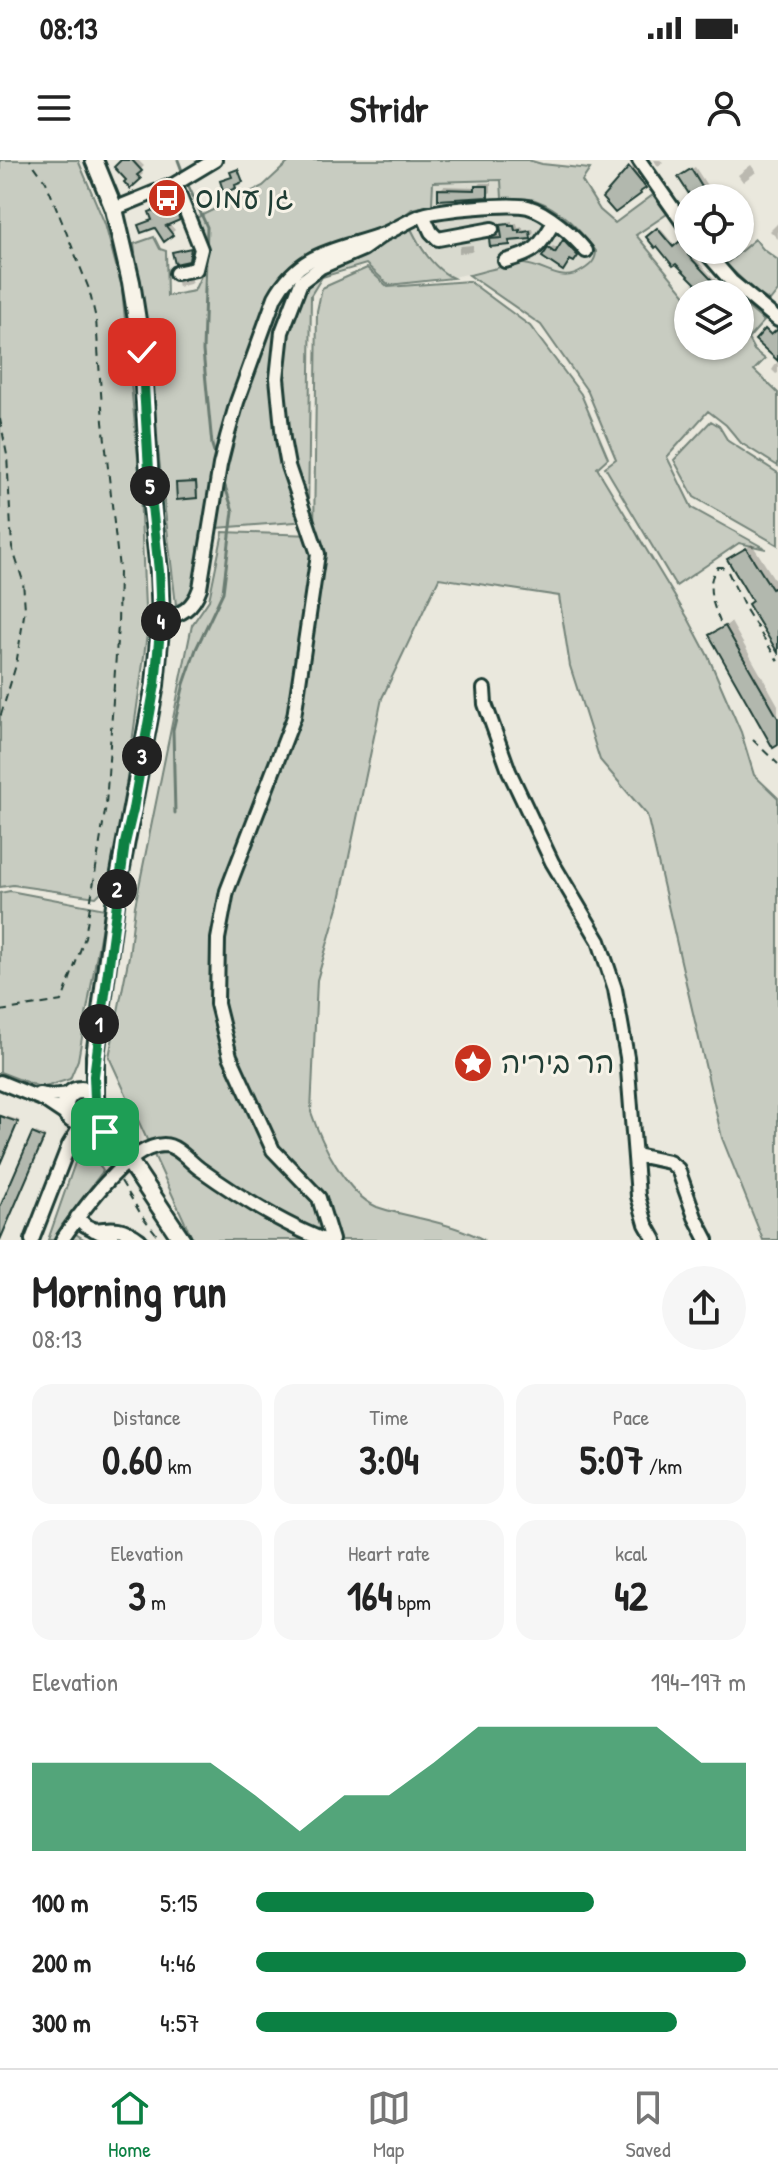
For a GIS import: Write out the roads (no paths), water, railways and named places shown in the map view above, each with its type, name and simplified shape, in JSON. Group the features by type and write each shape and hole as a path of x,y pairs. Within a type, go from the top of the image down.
{"main road":[{"path":"76,1119 94,1116 95,1056 125,843 155,685 161,619 142,352 131,282 114,209 94,160"},
{"path":"95,1056 89,1073 65,1102 65,1112 99,1127 115,1141"},
{"path":"74,1092 88,1092 96,1100 115,1141 182,1240"}],"street":[{"path":"114,209 175,184 215,160"},
{"path":"639,160 674,210"},
{"path":"175,184 201,249 196,269 176,273"},
{"path":"332,1240 319,1198 273,1150 230,1056 217,1004 218,939 227,891 294,717 318,554 288,466 283,439 277,378 282,332 301,282 321,267 363,249 384,234 423,215 514,205 537,210 577,239 586,251"},
{"path":"423,215 438,239 492,229"},
{"path":"505,261 532,252 541,245 554,222"},
{"path":"161,619 180,614 196,600 227,437 251,363 282,284 319,255 384,234"},
{"path":"716,264 731,281 778,320"},
{"path":"484,689 485,704 509,771 552,862 599,941 615,989 627,1057 638,1196 646,1224 655,1240"},
{"path":"0,1082 28,1092 76,1119 32,1240"},
{"path":"28,1092 51,1096 74,1092"},
{"path":"62,1240 92,1198 128,1161 166,1145 235,1192 324,1240"},
{"path":"636,1155 669,1162 678,1169 695,1217 707,1240"},
{"path":"77,1217 85,1225 114,1240"},
{"path":"94,1230 116,1227 140,1240"}],"waterway":[{"path":"178,160 184,176"},
{"path":"187,183 207,227 203,351 212,445 216,458"},
{"path":"175,813 173,730 196,649 223,592 233,511 223,480"}],"place":[{"name":"גן עמוס","path":"167,198"},
{"name":"הר ביריה","path":"473,1063"}]}
